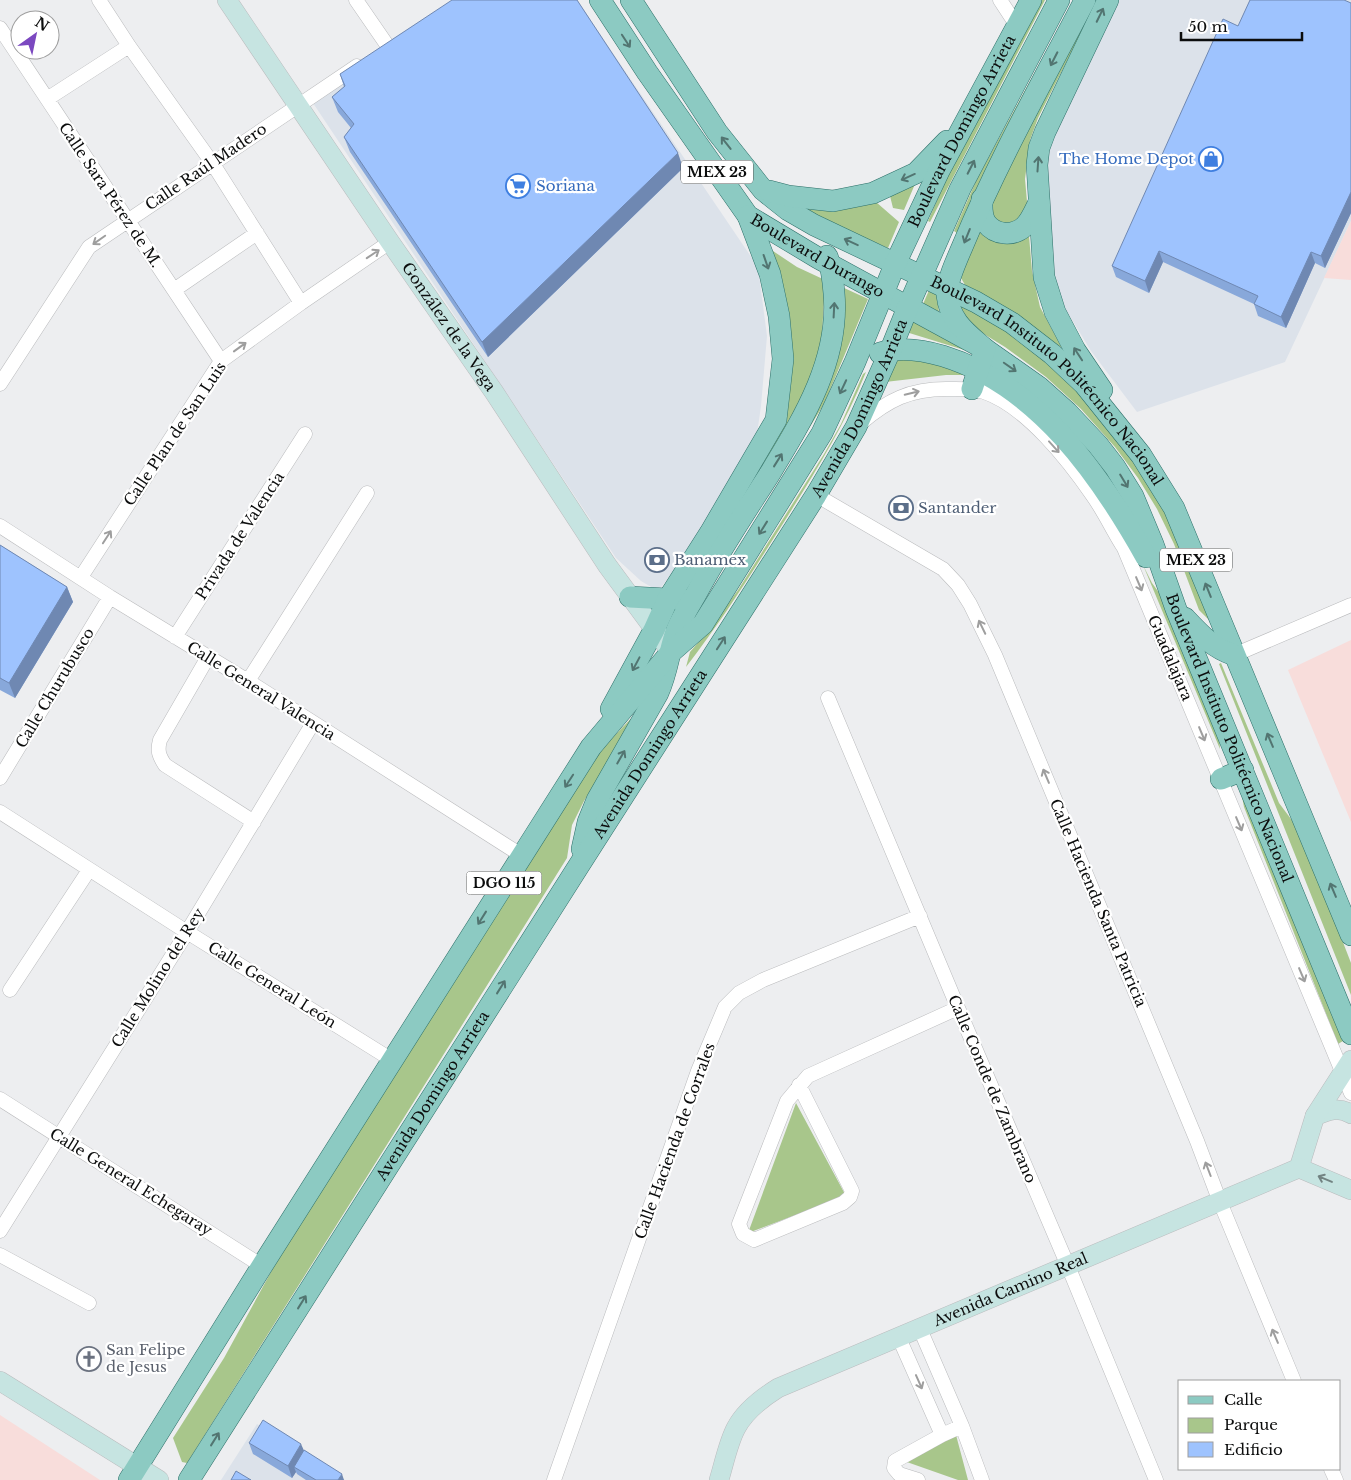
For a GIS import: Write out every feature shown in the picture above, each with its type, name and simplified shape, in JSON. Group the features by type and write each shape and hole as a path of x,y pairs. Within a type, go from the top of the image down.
{"main road":[{"name":"Boulevard Durango","path":"600,0 647,72 748,216 831,265 908,307"},
{"name":"Boulevard Durango","path":"632,0 717,132 763,190 788,210 814,225 922,275"},
{"name":"Boulevard Domingo Arrieta","path":"896,262 939,171 1031,0"},
{"name":"Avenida Domingo Arrieta","path":"189,1480 578,866 816,495 856,427 892,349 908,307 960,189 1059,0"},
{"path":"975,380 985,349 958,324 949,304 947,292 954,266 982,199 1085,0"},
{"path":"1108,0 1039,148 1039,202 1044,277 1055,312 1075,350 1116,410 1141,454"},
{"path":"763,190 788,196 833,201 873,193 916,173 967,119"},
{"path":"982,199 982,215 986,223 997,232 1008,234 1023,228 1039,202"},
{"path":"590,747 654,630 668,600 710,533 776,420 784,359 779,316 770,274 748,216"},
{"path":"578,866 588,822 597,800 666,677 673,639 677,629 695,595 795,432 819,385 832,342 835,304 831,265 814,225"},
{"name":"Avenida Domingo Arrieta","path":"133,1473 590,747 671,652 702,624 728,583 822,433 855,362 896,262"},
{"name":"Boulevard Instituto Politécnico Nacional","path":"922,275 976,302 1012,323 1052,354 1084,384 1141,454 1174,508 1351,935"},
{"name":"Boulevard Instituto Politécnico Nacional","path":"908,307 985,349 1039,387 1068,412 1098,445 1115,467 1133,496 1139,546"},
{"path":"855,362 892,349 922,350 958,361 975,380 1009,388 1034,408 1076,452 1121,513 1176,610 1207,641 1222,650 1234,654"},
{"path":"630,597 668,600 695,595 728,583"},
{"name":"Boulevard Instituto Politécnico Nacional","path":"1176,610 1351,1034"},
{"path":"1221,780 1243,770"}],"street":[{"path":"99,0 129,46 213,164 301,303"},
{"name":"González de la Vega","path":"227,0 390,242 494,392 630,597 671,652"},
{"name":"Calle Raúl Madero","path":"0,384 89,247 383,48 356,0"},
{"path":"1000,0 1017,26"},
{"name":"Calle Sara Pérez de M.","path":"0,28 221,360"},
{"path":"47,99 129,46"},
{"path":"174,290 257,233"},
{"name":"Calle Plan de San Luis","path":"81,578 221,360 390,242"},
{"path":"856,427 887,403 903,395 975,380"},
{"name":"Privada de Valencia","path":"175,638 305,434"},
{"path":"248,681 367,493"},
{"name":"Calle Hacienda Santa Patricia","path":"816,495 943,569 958,585 970,604 1010,690 1197,1141 1220,1202 1294,1380"},
{"name":"Calle General Valencia","path":"0,526 521,855"},
{"name":"Guadalajara","path":"1139,546 1221,780 1347,1066 1351,1093"},
{"name":"Calle Churubusco","path":"0,778 110,597"},
{"path":"1234,654 1351,605"},
{"path":"208,657 160,740 157,749 165,765 254,822"},
{"name":"Calle Conde de Zambrano","path":"828,698 1068,1266 1156,1480"},
{"name":"Calle Molino del Rey","path":"0,1231 187,932 313,723"},
{"name":"Calle General León","path":"0,812 392,1060"},
{"path":"10,990 89,870"},
{"name":"Calle Hacienda de Corrales","path":"554,1480 684,1110 725,1007 739,993 764,980 920,916"},
{"path":"799,1085 852,1191 850,1197 843,1204 754,1240 743,1234 739,1224 787,1101 799,1085 808,1076 958,1008"},
{"path":"1347,1066 1314,1116 1299,1168 1351,1190"},
{"name":"Calle General Echegaray","path":"0,1099 262,1266"},
{"path":"1314,1116 1332,1109 1347,1111 1351,1114"},
{"name":"Avenida Camino Real","path":"719,1480 736,1428 762,1398 778,1388 1299,1168"},
{"path":"0,1255 89,1303"},
{"path":"920,1329 962,1426 982,1480"},
{"path":"899,1338 942,1434"},
{"path":"0,1381 133,1473 159,1480"},
{"path":"918,1480 899,1474 894,1468 895,1460 942,1434 962,1426"}],"shaded area":[{"path":"476,0 577,0 758,267 767,336 756,441 681,562 658,591 641,581 616,558 313,103"},
{"path":"1119,0 1351,0 1351,221 1285,362 1137,412 1091,351 1055,292 1046,163 1054,130"},
{"path":"1351,221 1351,280 1324,278"},
{"path":"1351,640 1351,822 1288,670"},
{"path":"0,1415 100,1480 0,1480"},
{"path":"257,1424 345,1480 221,1480"}],"green space":[{"path":"1041,0 1045,0 930,222 928,221 949,173"},
{"path":"1074,0 1076,0 980,181 957,233 954,231 977,179"},
{"path":"1095,0 1098,0 1038,118 1030,140 1025,179 1028,213 1023,222 997,226 987,204"},
{"path":"918,177 904,210 893,208 890,196"},
{"path":"876,202 899,222 888,248 805,209 841,209"},
{"path":"977,227 989,238 1001,243 1014,243 1029,236 1032,271 1040,307 1062,348 1011,311 965,285 961,278"},
{"path":"767,247 797,267 825,280 822,336 811,381 793,420 687,589 782,409"},
{"path":"842,287 868,299 824,404 720,572 810,423"},
{"path":"930,288 936,289 939,312 923,304"},
{"path":"957,301 999,326 1044,359 1086,399 1105,421 1139,467 1162,506 1214,625 1199,610 1174,544 1157,509 1138,478 1115,447 1081,409 1046,377 1005,347 971,326"},
{"path":"911,316 974,353 906,332"},
{"path":"896,356 969,367 964,375 946,375 885,382"},
{"path":"866,372 839,430 807,485 737,596 686,667 690,652 738,590 824,454 841,424 863,374"},
{"path":"1143,565 1152,583 1170,608 1219,733 1220,749"},
{"path":"1221,663 1279,803 1300,831 1351,963 1351,995 1219,664"},
{"path":"644,705 584,801 572,825 567,858 187,1463 182,1462 173,1438 224,1358 283,1250 596,755"},
{"path":"1240,786 1343,1041 1338,1044 1244,807"},
{"path":"796,1103 846,1196 748,1233"},
{"path":"956,1435 968,1480 958,1480 904,1461"}],"building":[{"name":"Soriana","path":"452,0 577,0 678,153 482,342 344,137 354,124 332,97 345,86 340,74"},
{"path":"1250,0 1344,0 1351,3 1351,192 1321,256 1311,252 1281,317 1254,304 1258,296 1159,251 1145,281 1112,266 1223,19 1238,26"},
{"path":"0,545 67,587 9,683 0,678"},
{"path":"263,1420 301,1444 288,1466 249,1443"},
{"path":"304,1450 342,1474 338,1480 316,1480 294,1467"},
{"path":"236,1471 251,1480 231,1480"}],"place":[{"name":"The Home Depot","path":"1211,159"},
{"name":"Soriana","path":"518,186"},
{"name":"Santander","path":"901,508"},
{"name":"Banamex","path":"657,560"},
{"name":"San Felipe de Jesus","path":"89,1359"}]}
